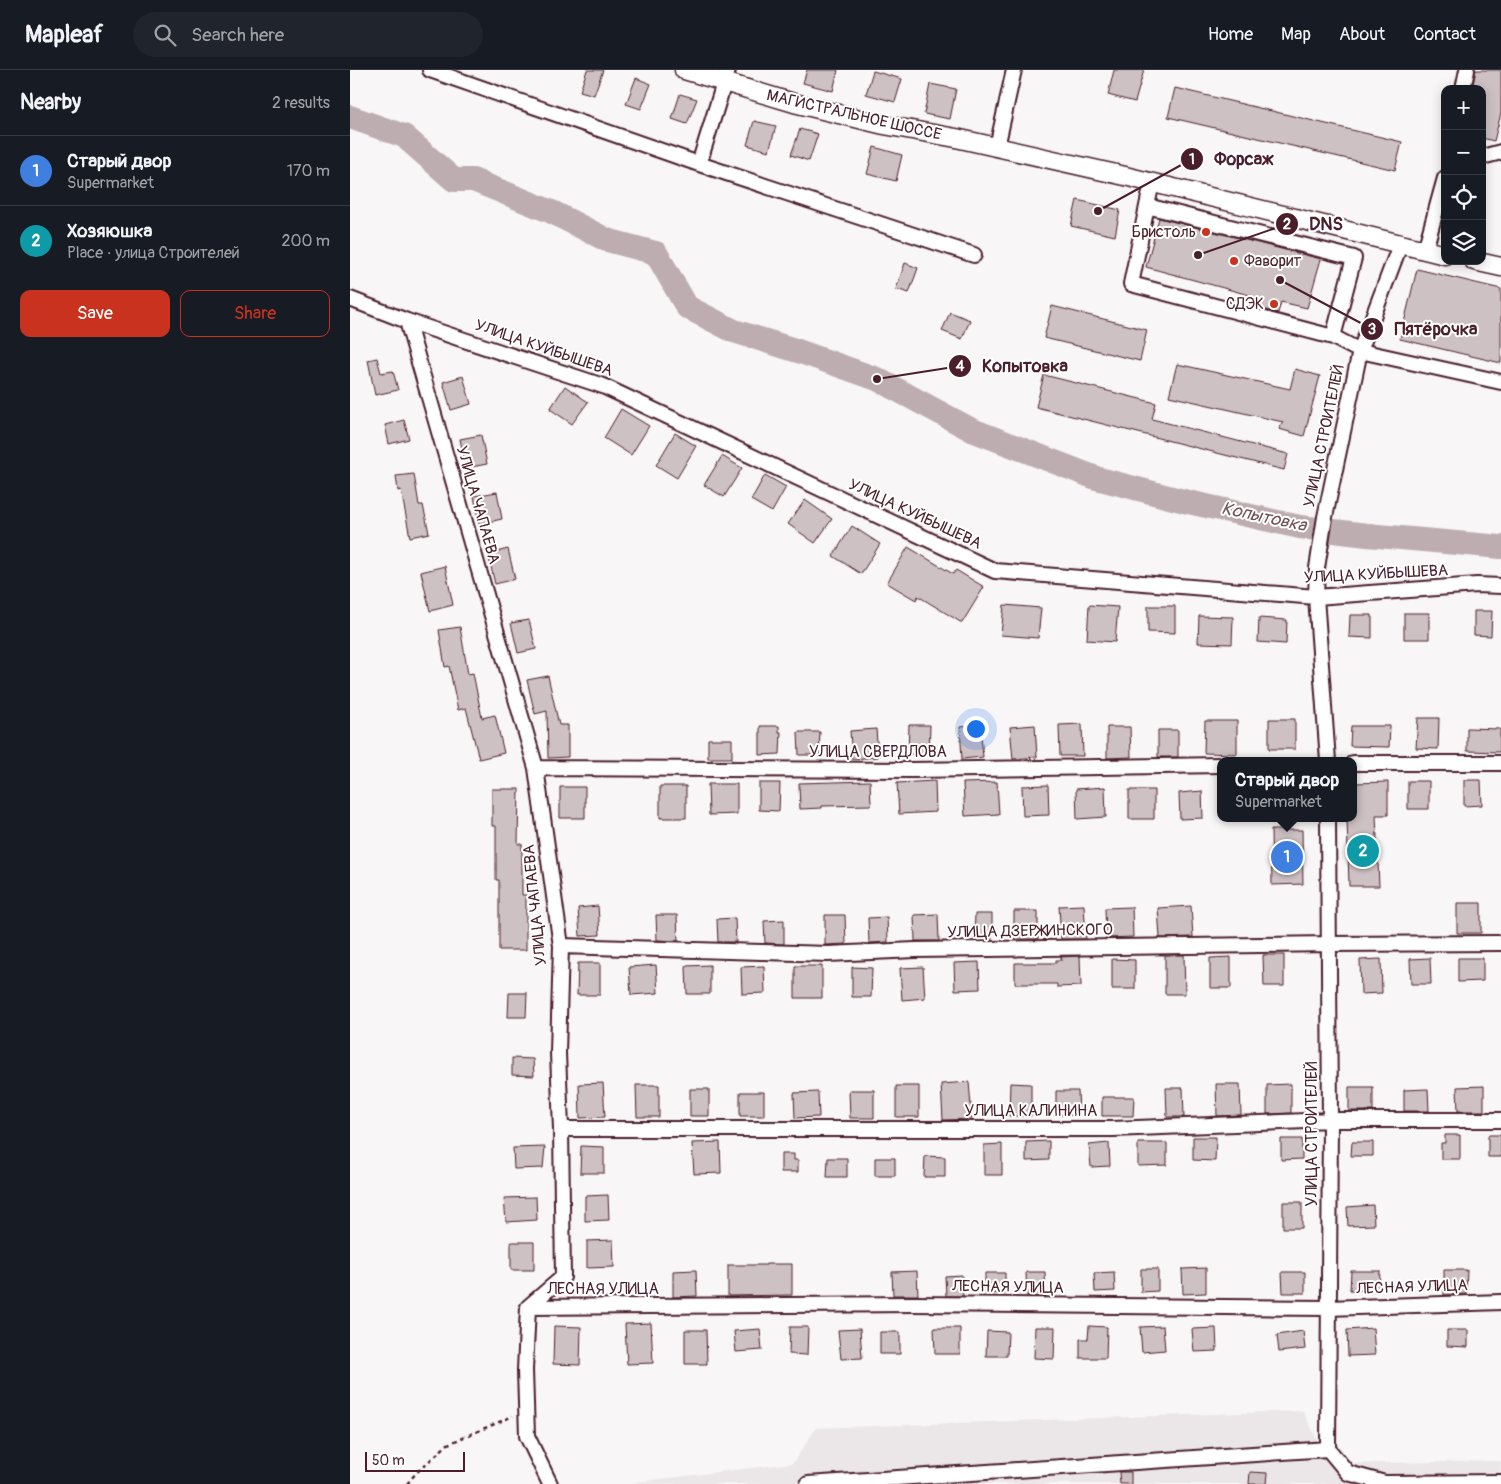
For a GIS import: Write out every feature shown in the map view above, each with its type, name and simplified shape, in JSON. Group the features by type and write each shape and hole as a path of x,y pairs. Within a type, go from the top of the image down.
{"main road":[{"name":"МАГИСТРАЛЬНОЕ ШОССЕ","path":"684,70 726,76 794,103 884,125 997,147 1152,182 1441,254"},
{"path":"1486,264 1501,267"}],"street":[{"path":"430,70 699,164 974,255"},
{"path":"997,147 1014,70"},
{"path":"1464,85 1467,70"},
{"path":"699,164 726,76"},
{"path":"1486,156 1500,150"},
{"path":"1152,182 1131,284 1333,337 1360,351 1501,382"},
{"path":"1424,250 1441,192"},
{"path":"1147,206 1354,258 1333,337"},
{"name":"УЛИЦА СТРОИТЕЛЕЙ","path":"1328,757 1316,597 1317,568 1325,517 1360,351 1400,245"},
{"name":"УЛИЦА КУЙБЫШЕВА","path":"350,299 407,321 603,386 995,571 1316,597 1501,586"},
{"name":"УЛИЦА ЧАПАЕВА","path":"407,321 536,768 561,946 558,1053 563,1277 528,1307"},
{"path":"1357,763 1501,763"},
{"name":"УЛИЦА СВЕРДЛОВА","path":"536,768 913,770 1217,765"},
{"name":"УЛИЦА СТРОИТЕЛЕЙ","path":"1328,822 1330,1120 1328,1449"},
{"name":"УЛИЦА ДЗЕРЖИНСКОГО","path":"561,946 828,954 915,950 1501,943"},
{"name":"УЛИЦА КАЛИНИНА","path":"561,1129 1113,1129 1330,1120 1501,1120"},
{"name":"ЛЕСНАЯ УЛИЦА","path":"528,1307 913,1304 1328,1308 1494,1302"},
{"path":"528,1307 525,1370 527,1436 550,1484"},
{"path":"808,1484 1328,1449 1348,1473 1385,1483 1501,1482"}],"path":[{"path":"407,1484 416,1473 448,1444 526,1411"}],"shaded area":[{"path":"1303,1411 1329,1464 1501,1461 1501,1484 632,1484 793,1463 816,1428"}],"building":[{"path":"587,70 603,70 594,95 580,91"},
{"path":"807,70 838,70 833,91 803,83"},
{"path":"1114,70 1144,70 1135,102 1108,95"},
{"path":"1476,70 1501,70 1501,113 1494,141 1486,139 1486,85 1473,85"},
{"path":"873,71 902,79 895,102 866,94"},
{"path":"636,78 651,84 641,109 626,104"},
{"path":"930,84 956,89 950,119 924,114"},
{"path":"1175,88 1402,142 1395,170 1168,117"},
{"path":"680,94 697,99 687,124 672,119"},
{"path":"754,121 776,126 769,151 747,145"},
{"path":"800,129 818,134 809,161 791,155"},
{"path":"874,147 902,155 896,181 867,174"},
{"path":"1077,200 1120,210 1115,236 1071,226"},
{"name":"Фаворит","path":"1159,218 1321,259 1307,308 1281,302 1278,313 1250,306 1253,296 1146,267"},
{"path":"905,263 918,268 909,293 896,289"},
{"path":"1417,269 1501,289 1501,363 1400,339"},
{"path":"1052,306 1147,330 1140,361 1044,338"},
{"path":"950,312 970,320 962,339 942,331"},
{"path":"377,358 381,373 393,371 398,390 375,395 368,360"},
{"path":"1177,364 1290,389 1295,369 1320,376 1304,436 1279,429 1283,422 1169,396"},
{"path":"1044,375 1156,403 1152,419 1288,454 1284,470 1036,407"},
{"path":"463,376 471,404 451,410 443,382"},
{"path":"565,386 588,402 572,424 550,409"},
{"path":"621,409 649,426 631,455 604,438"},
{"path":"404,420 409,439 389,444 385,425"},
{"path":"675,433 696,446 677,478 656,465"},
{"path":"481,435 487,464 466,468 460,439"},
{"path":"722,456 742,468 724,497 704,485"},
{"path":"414,474 419,505 423,505 429,533 410,537 401,490 398,491 396,476"},
{"path":"765,475 786,487 772,512 751,500"},
{"path":"497,492 502,519 479,524 474,496"},
{"path":"805,500 832,519 815,543 788,524"},
{"path":"852,526 880,544 861,574 833,556"},
{"path":"908,547 953,574 956,570 984,587 962,623 918,596 916,600 887,583"},
{"path":"508,549 515,579 495,584 488,554"},
{"path":"445,566 453,605 430,611 421,572"},
{"path":"1004,605 1041,608 1038,638 1001,635"},
{"path":"1089,605 1118,607 1115,642 1087,640"},
{"path":"1148,606 1175,606 1175,633 1148,632"},
{"path":"1474,611 1492,611 1491,636 1474,635"},
{"path":"1404,613 1429,613 1429,639 1404,639"},
{"path":"1350,615 1372,615 1372,638 1349,637"},
{"path":"1199,616 1233,617 1232,644 1198,643"},
{"path":"1259,618 1287,620 1286,644 1258,642"},
{"path":"529,620 536,649 518,653 511,623"},
{"path":"460,627 468,674 473,673 482,718 495,715 504,753 479,759 466,708 458,710 449,666 445,667 439,630"},
{"path":"548,676 559,725 568,725 568,757 548,758 547,711 535,714 527,680"},
{"path":"1418,718 1439,718 1438,749 1416,748"},
{"path":"1269,719 1295,719 1295,749 1269,749"},
{"path":"1205,721 1237,721 1237,754 1204,753"},
{"path":"1082,724 1083,756 1060,756 1059,725"},
{"path":"909,725 930,725 929,755 908,754"},
{"path":"980,725 983,757 962,759 960,727"},
{"path":"1035,725 1037,757 1013,759 1010,727"},
{"path":"760,726 779,726 779,732 781,732 780,754 760,755"},
{"path":"1351,726 1390,726 1389,747 1350,746"},
{"path":"1107,727 1130,727 1131,757 1107,758"},
{"path":"1467,728 1500,729 1500,752 1467,751"},
{"path":"876,729 878,757 852,759 850,731"},
{"path":"1158,730 1178,730 1178,757 1158,757"},
{"path":"798,732 820,732 819,755 799,755"},
{"path":"708,739 732,739 732,758 708,758"},
{"path":"1464,780 1481,780 1482,805 1464,806"},
{"path":"870,781 871,805 822,806 822,808 800,809 799,783"},
{"path":"935,781 936,812 899,814 897,783"},
{"path":"1408,781 1429,781 1429,809 1408,809"},
{"path":"997,782 999,814 965,816 963,783"},
{"path":"1388,782 1388,815 1376,815 1379,886 1349,886 1347,822 1357,822 1357,783"},
{"path":"759,783 780,783 779,811 759,810"},
{"path":"708,784 737,784 737,814 709,815"},
{"path":"1048,785 1049,815 1023,816 1022,786"},
{"path":"660,786 686,786 686,818 660,818"},
{"path":"560,787 585,787 585,818 560,818"},
{"path":"1105,787 1106,817 1077,819 1076,789"},
{"path":"492,789 519,789 518,844 522,844 522,895 526,895 526,950 499,950 499,880 496,880 496,826 492,826"},
{"path":"1129,790 1154,790 1154,819 1129,819"},
{"path":"1202,791 1203,818 1180,819 1179,793"},
{"path":"1271,830 1302,830 1303,884 1272,885"},
{"path":"1457,903 1481,903 1481,933 1457,933"},
{"path":"1084,905 1086,939 1061,939 1059,906"},
{"path":"598,906 600,935 580,936 578,908"},
{"path":"1191,906 1193,937 1160,938 1158,908"},
{"path":"1132,907 1133,937 1106,938 1105,908"},
{"path":"1014,911 1038,911 1038,939 1014,939"},
{"path":"938,914 939,941 915,941 914,915"},
{"path":"975,914 992,914 992,939 974,939"},
{"path":"656,915 677,915 678,941 657,940"},
{"path":"825,915 845,915 846,944 825,945"},
{"path":"887,917 888,942 869,943 868,918"},
{"path":"735,918 736,942 718,942 717,919"},
{"path":"784,920 784,944 765,943 764,921"},
{"path":"1165,955 1184,955 1185,994 1165,994"},
{"path":"1263,955 1284,955 1284,986 1264,986"},
{"path":"1080,956 1081,986 1057,987 1057,984 1015,984 1015,963 1056,963 1056,960 1062,960 1061,957"},
{"path":"1231,957 1231,988 1210,988 1210,958"},
{"path":"1430,958 1431,984 1411,984 1410,959"},
{"path":"1458,958 1483,958 1483,981 1458,982"},
{"path":"1112,959 1135,960 1135,989 1112,989"},
{"path":"1381,959 1382,993 1361,994 1360,960"},
{"path":"979,962 980,989 955,990 954,963"},
{"path":"578,963 600,963 600,995 577,995"},
{"path":"656,965 658,993 631,995 629,967"},
{"path":"710,965 710,994 687,994 686,966"},
{"path":"764,966 765,993 742,994 741,967"},
{"path":"795,966 822,966 822,998 795,998"},
{"path":"852,967 872,968 871,997 852,997"},
{"path":"923,967 925,998 902,1000 900,968"},
{"path":"509,993 527,993 526,1017 508,1017"},
{"path":"512,1058 533,1059 534,1076 512,1075"},
{"path":"969,1082 972,1119 943,1120 941,1084"},
{"path":"603,1083 605,1117 580,1118 579,1084"},
{"path":"1010,1083 1031,1084 1031,1116 1009,1116"},
{"path":"1216,1084 1240,1084 1241,1115 1217,1116"},
{"path":"1291,1084 1291,1113 1267,1114 1267,1085"},
{"path":"636,1085 659,1085 659,1117 637,1117"},
{"path":"896,1086 919,1086 919,1117 896,1117"},
{"path":"1484,1086 1484,1111 1458,1111 1457,1087"},
{"path":"1349,1087 1373,1087 1373,1111 1349,1111"},
{"path":"1166,1088 1183,1088 1184,1117 1167,1117"},
{"path":"690,1089 709,1089 709,1116 690,1116"},
{"path":"1428,1089 1429,1111 1404,1111 1404,1090"},
{"path":"849,1090 874,1090 874,1118 850,1118"},
{"path":"1056,1091 1078,1091 1079,1115 1056,1115"},
{"path":"740,1092 764,1092 764,1116 740,1116"},
{"path":"818,1092 819,1117 795,1118 794,1093"},
{"path":"1102,1097 1134,1097 1133,1116 1102,1116"},
{"path":"1445,1135 1460,1135 1460,1159 1441,1159 1441,1143 1445,1143"},
{"path":"1488,1135 1501,1135 1501,1157 1488,1157"},
{"path":"1193,1137 1216,1137 1215,1161 1193,1160"},
{"path":"1281,1139 1302,1139 1302,1159 1281,1160"},
{"path":"1049,1141 1049,1160 1026,1161 1026,1142"},
{"path":"720,1142 721,1173 694,1174 692,1143"},
{"path":"1352,1142 1373,1142 1373,1156 1351,1156"},
{"path":"1109,1143 1110,1166 1091,1167 1089,1145"},
{"path":"1138,1143 1167,1143 1167,1165 1138,1166"},
{"path":"1002,1144 1002,1175 984,1175 984,1145"},
{"path":"581,1146 604,1147 604,1173 580,1173"},
{"path":"545,1147 543,1168 514,1169 513,1148"},
{"path":"781,1154 794,1154 794,1160 798,1160 798,1172 781,1172"},
{"path":"925,1156 945,1157 945,1177 924,1177"},
{"path":"828,1158 847,1158 847,1177 827,1177"},
{"path":"875,1158 895,1158 895,1176 875,1176"},
{"path":"608,1195 609,1220 585,1221 585,1196"},
{"path":"536,1197 537,1220 506,1222 504,1198"},
{"path":"1283,1202 1302,1202 1302,1228 1283,1228"},
{"path":"1373,1205 1374,1225 1348,1226 1347,1207"},
{"path":"613,1240 614,1267 587,1268 587,1241"},
{"path":"511,1242 534,1242 534,1270 511,1270"},
{"path":"792,1264 792,1295 728,1296 728,1265"},
{"path":"1206,1268 1206,1293 1183,1294 1182,1269"},
{"path":"1141,1269 1158,1269 1158,1291 1141,1292"},
{"path":"696,1270 697,1296 673,1297 673,1271"},
{"path":"1444,1270 1467,1270 1466,1294 1444,1295"},
{"path":"917,1271 918,1295 893,1295 892,1272"},
{"path":"1351,1271 1380,1271 1379,1291 1350,1290"},
{"path":"1026,1272 1045,1272 1046,1297 1027,1296"},
{"path":"1114,1272 1115,1291 1095,1292 1094,1273"},
{"path":"1282,1272 1305,1272 1305,1293 1283,1293"},
{"path":"985,1273 1005,1273 1005,1294 985,1293"},
{"path":"962,1275 963,1296 946,1296 945,1276"},
{"path":"651,1323 653,1363 627,1364 625,1324"},
{"path":"554,1326 581,1327 580,1365 553,1364"},
{"path":"1089,1326 1107,1327 1106,1358 1080,1358 1080,1339 1088,1339"},
{"path":"1163,1326 1165,1350 1142,1352 1140,1327"},
{"path":"790,1327 808,1327 807,1355 789,1354"},
{"path":"1035,1327 1055,1327 1054,1359 1034,1358"},
{"path":"934,1328 960,1328 960,1354 935,1354"},
{"path":"1216,1328 1217,1351 1194,1352 1192,1329"},
{"path":"1373,1328 1375,1355 1348,1356 1347,1330"},
{"path":"760,1329 762,1350 736,1352 734,1331"},
{"path":"860,1329 862,1358 841,1359 838,1330"},
{"path":"685,1330 706,1330 707,1364 685,1364"},
{"path":"1447,1330 1468,1330 1468,1347 1447,1346"},
{"path":"987,1331 1008,1332 1007,1356 986,1356"},
{"path":"1303,1331 1305,1349 1279,1352 1277,1335"},
{"path":"880,1332 900,1332 900,1354 880,1354"},
{"path":"1119,1472 1131,1472 1131,1484 1120,1484"},
{"path":"1250,1472 1267,1473 1266,1484 1249,1484"}],"waterway":[{"name":"Копытовка","path":"350,117 404,136 454,180 473,180 552,212 607,240 656,253 687,307 734,331 877,379 972,430 1096,478 1184,501 1300,527 1501,547"}],"place":[{"name":"Форсаж","path":"1098,211"},
{"name":"Бристоль","path":"1206,232"},
{"name":"DNS","path":"1198,255"},
{"name":"Фаворит","path":"1234,261"},
{"name":"Пятёрочка","path":"1280,280"},
{"name":"СДЭК","path":"1274,304"},
{"name":"Копытовка","path":"877,379"},
{"name":"Хозяюшка","path":"1363,851"},
{"name":"Старый двор","path":"1287,857"}]}
